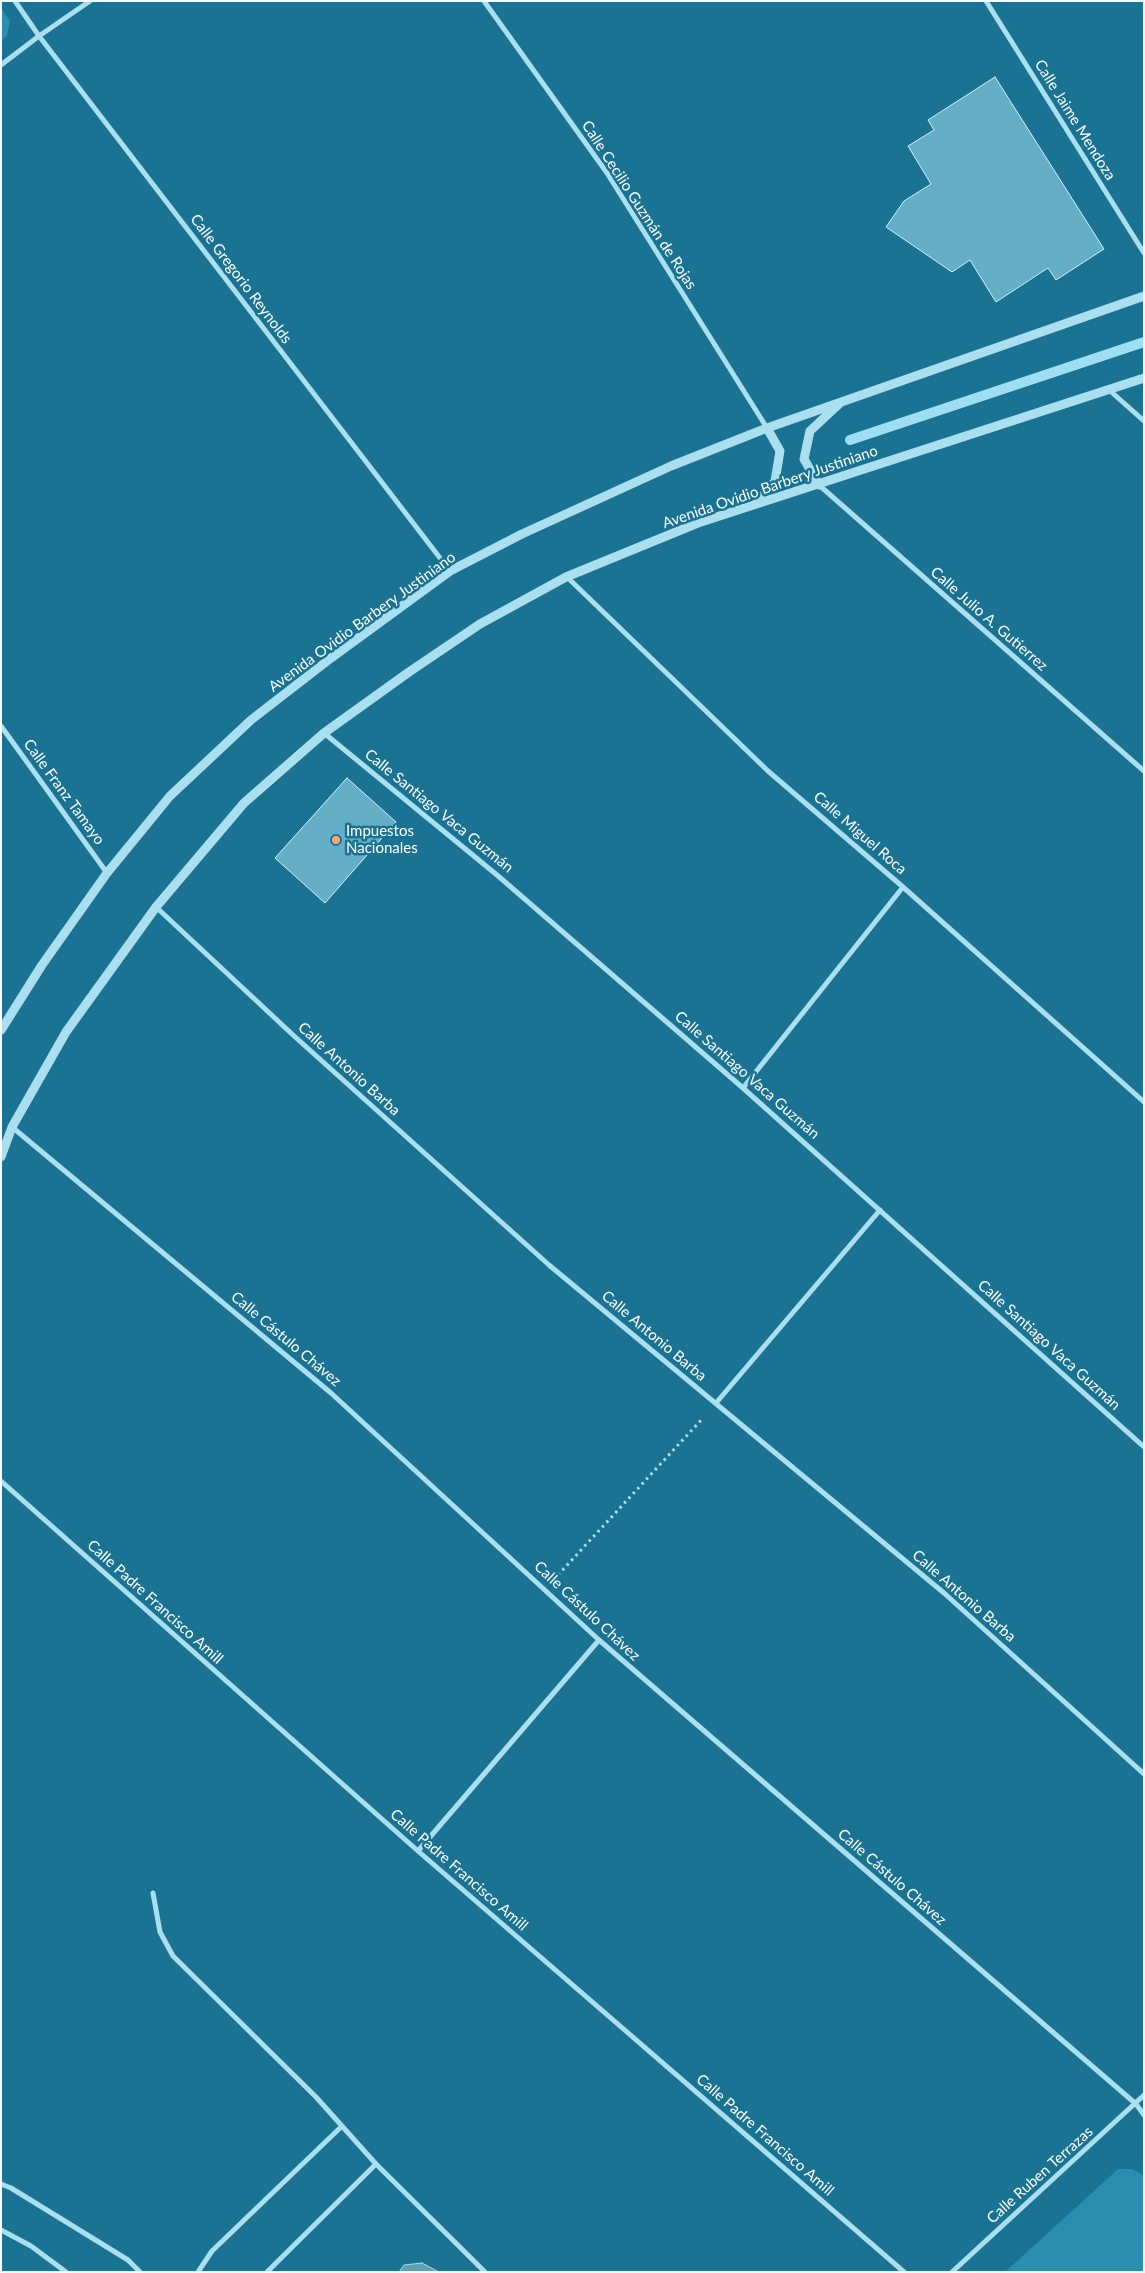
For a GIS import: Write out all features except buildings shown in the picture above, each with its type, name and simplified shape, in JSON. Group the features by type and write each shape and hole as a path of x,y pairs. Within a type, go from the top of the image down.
{"street":[{"name":"Calle Gregorio Reynolds","path":"15,1 39,36 450,572"},
{"path":"1,65 90,1"},
{"name":"Calle Cecilio Guzmán de Rojas","path":"484,1 607,173 767,428"},
{"name":"Calle Jaime Mendoza","path":"986,1 1144,253"},
{"name":"Avenida Ovidio Barbery Justiniano","path":"1,1030 42,965 107,873 170,796 251,720 330,658 450,572 522,534 671,466 767,428 1144,296"},
{"name":"Avenida Ovidio Barbery Justiniano","path":"1,1157 12,1127 66,1032 156,907 244,803 324,733 480,624 566,577 698,523 819,485 1108,388 1144,378"},
{"path":"1108,388 1144,422"},
{"path":"819,485 804,459 810,432 841,402"},
{"path":"756,505 775,481 780,451 767,428"},
{"name":"Calle Julio A. Gutierrez","path":"819,485 1144,771"},
{"name":"Calle Miguel Roca","path":"566,577 768,771 903,887 1144,1102"},
{"name":"Calle Franz Tamayo","path":"1,726 107,873"},
{"name":"Calle Santiago Vaca Guzmán","path":"324,733 497,875 743,1088 1144,1447"},
{"path":"743,1088 903,887"},
{"name":"Calle Antonio Barba","path":"156,907 292,1035 549,1265 944,1594 1144,1774"},
{"name":"Calle Cástulo Chávez","path":"12,1127 331,1393 545,1588 599,1640 1136,2104 1144,2115"},
{"path":"716,1404 880,1210"},
{"name":"Calle Padre Francisco Amill","path":"1,1482 418,1851 904,2272"},
{"path":"418,1851 599,1640"},
{"path":"153,1893 160,1932 173,1956 219,2000 246,2031 316,2097 376,2164 485,2272"},
{"name":"Calle Ruben Terrazas","path":"952,2272 1144,2095"},
{"path":"198,2272 212,2250 342,2127"},
{"path":"267,2272 376,2164"},
{"path":"1,2184 11,2188 128,2260 140,2272"},
{"path":"1,2230 31,2246 66,2272"}],"path":[{"path":"545,1588 716,1404"}],"shaded area":[{"path":"1,8 10,21 7,36 1,41"},
{"path":"1118,2169 1132,2169 1144,2175 1144,2272 1005,2272"},
{"path":"422,2263 439,2272 399,2272 404,2265"}],"waterway":[{"path":"850,440 1144,342"}],"place":[{"name":"Impuestos Nacionales","path":"336,840"}]}
